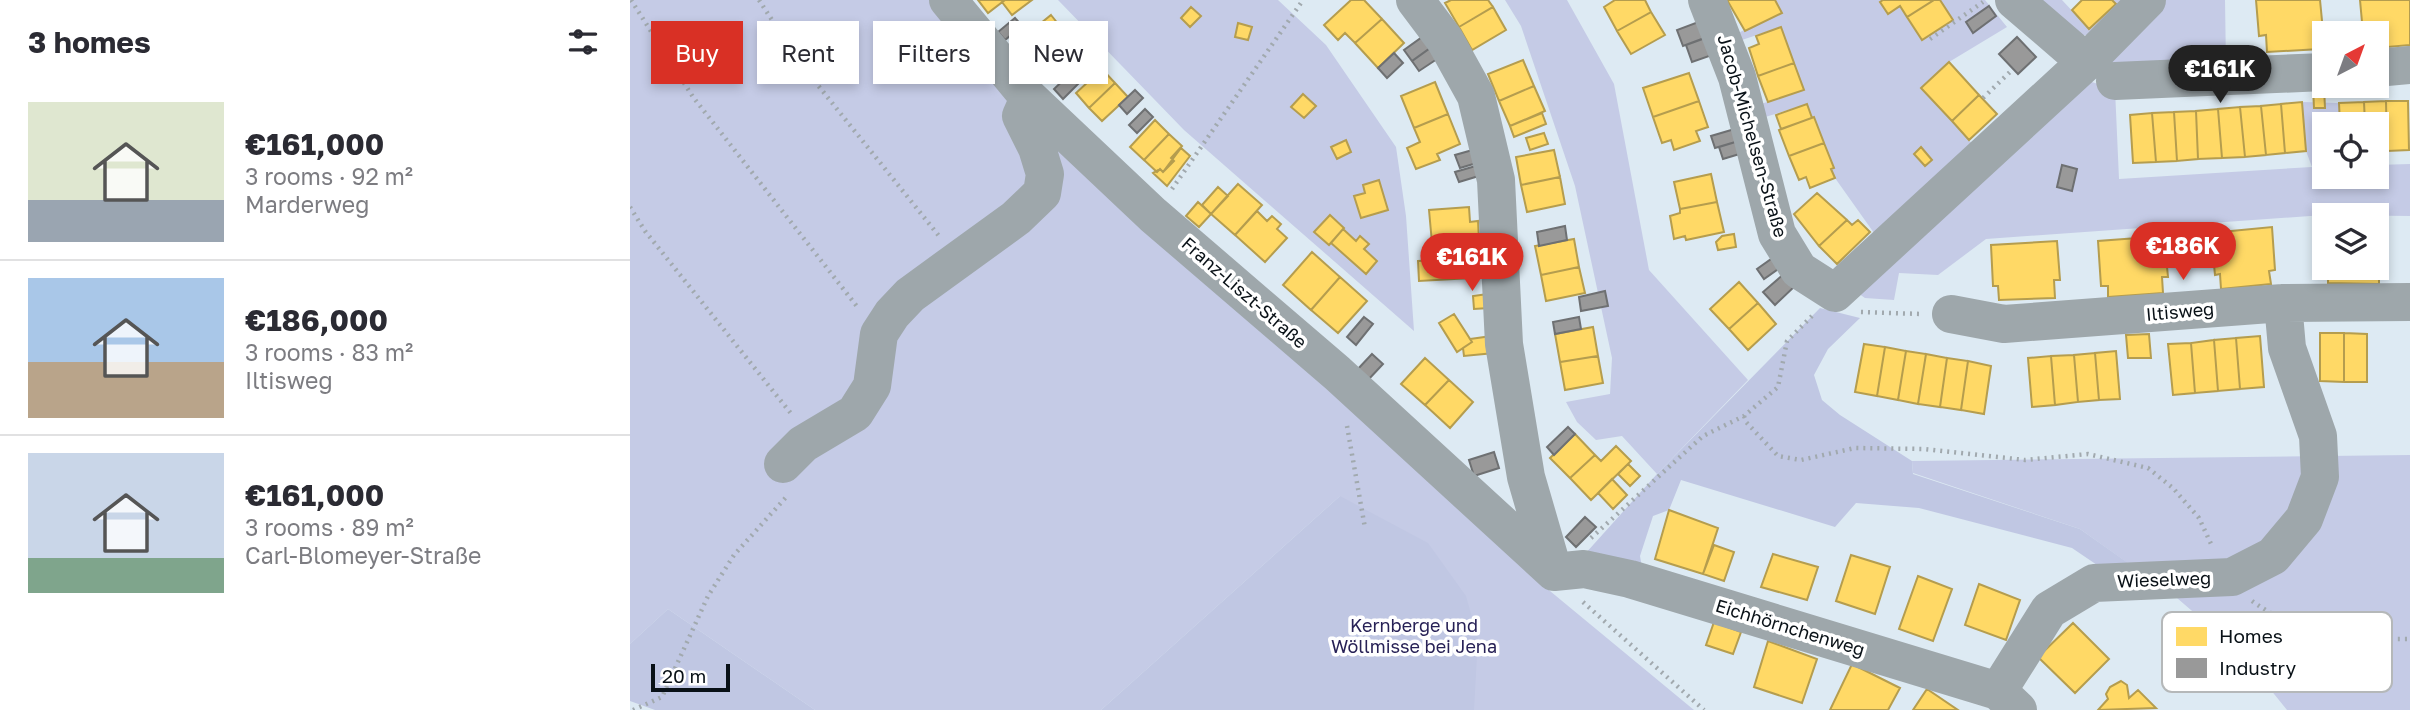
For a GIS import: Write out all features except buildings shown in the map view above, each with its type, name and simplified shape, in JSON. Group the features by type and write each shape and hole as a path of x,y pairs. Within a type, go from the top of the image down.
{"street":[{"name":"Franz-Liszt-Straße","path":"948,0 1029,98 1153,215 1337,373 1554,572"},
{"path":"1415,0 1445,40 1475,96 1496,180 1504,344 1526,477 1554,572"},
{"name":"Jacob-Michelsen-Straße","path":"1707,0 1737,77 1777,233 1799,270 1835,293"},
{"path":"2014,0 2101,72 2312,72"},
{"path":"1835,293 2101,72 2147,0"},
{"path":"2389,67 2410,65"},
{"path":"788,477 811,439 855,413 873,386 879,334 892,314 910,295 957,258 1016,218 1042,193 1045,174 1037,148 1021,116 1029,98"},
{"name":"Iltisweg","path":"1951,314 2004,324 2283,303 2410,302"},
{"name":"Wieselweg","path":"2008,700 2049,610 2094,583 2232,577 2273,556 2304,519 2320,477 2318,436 2287,348 2283,303"},
{"name":"Eichhörnchenweg","path":"1554,572 1584,569 1630,579 2008,700"}],"path":[{"path":"631,0 693,97 879,334"},
{"path":"759,0 800,63 957,258"},
{"path":"1174,186 1303,0"},
{"path":"1930,39 1987,0"},
{"path":"1983,98 2013,69"},
{"path":"630,208 645,231 811,439"},
{"path":"1835,293 1864,314 1951,314"},
{"path":"1704,710 1597,617 1554,572 1703,436 1744,416 1778,387 1787,341"},
{"path":"1337,373 1365,528"},
{"path":"1744,416 1746,422 1778,456 1801,460 1855,447 1923,449 2025,460 2088,454 2148,468 2173,488 2199,518 2215,552 2248,598 2270,612"},
{"path":"633,710 662,697 708,596 788,477"},
{"path":"2392,639 2410,639"}],"green space":[{"name":"Kernberge und Wöllmisse bei Jena","path":"630,0 931,0 953,21 873,21 873,84 995,84 995,61 1009,74 1009,84 1019,84 1550,591 1694,710 1271,710 1340,496 1101,710 815,710 668,609 630,644"},
{"path":"1058,0 1278,0 1326,45 1396,147 1406,216 1414,331 1184,130 1108,52 1108,21 1078,21"},
{"path":"1505,0 1567,0 1614,84 1649,270 1748,380 1657,474 1622,436 1596,440 1577,422 1566,402 1610,394 1612,358 1575,186 1521,26"},
{"path":"1775,0 1883,0 1888,14 1900,6 1922,39 1953,20 1940,0 1985,0 2007,27 1949,62 1922,88 1976,148 1879,240 1835,178 1831,169 1834,167 1807,104 1749,122 1746,109 1803,90 1781,27 1727,45 1725,39 1781,13"},
{"path":"2030,0 2062,0 2089,29 2116,4 2112,0 2136,0 2101,35 2080,35"},
{"path":"2157,0 2225,0 2226,66 2108,73 2104,55"},
{"path":"2085,80 2115,89 2119,179 2312,167 2312,189 2389,189 2389,165 2410,164 2410,216 2389,216 2389,203 2312,203 2312,216 1986,239 1938,275 1899,273 1894,300 1865,298 1852,289"},
{"path":"2302,102 2339,103 2339,112 2312,112 2312,167 2306,151"},
{"path":"1820,308 1860,318 1828,349 1814,375 1822,400 1840,415 1912,461 1913,474 2080,529 2131,565 2100,567 2072,548 1919,508 1856,503 1835,527 1681,480 1669,510 1653,516 1640,556 1642,568 1585,554 1657,474"},
{"path":"2410,455 2410,710 2287,710 2272,692 2392,692 2392,612 2193,612 2080,529 1913,473 1912,461"},
{"name":"Kernberge und Wöllmisse bei Jena","path":"1340,496 1428,543 1466,596 1478,638 1474,710 1101,710"},
{"path":"668,609 815,710 655,710 630,701 630,644"}]}
